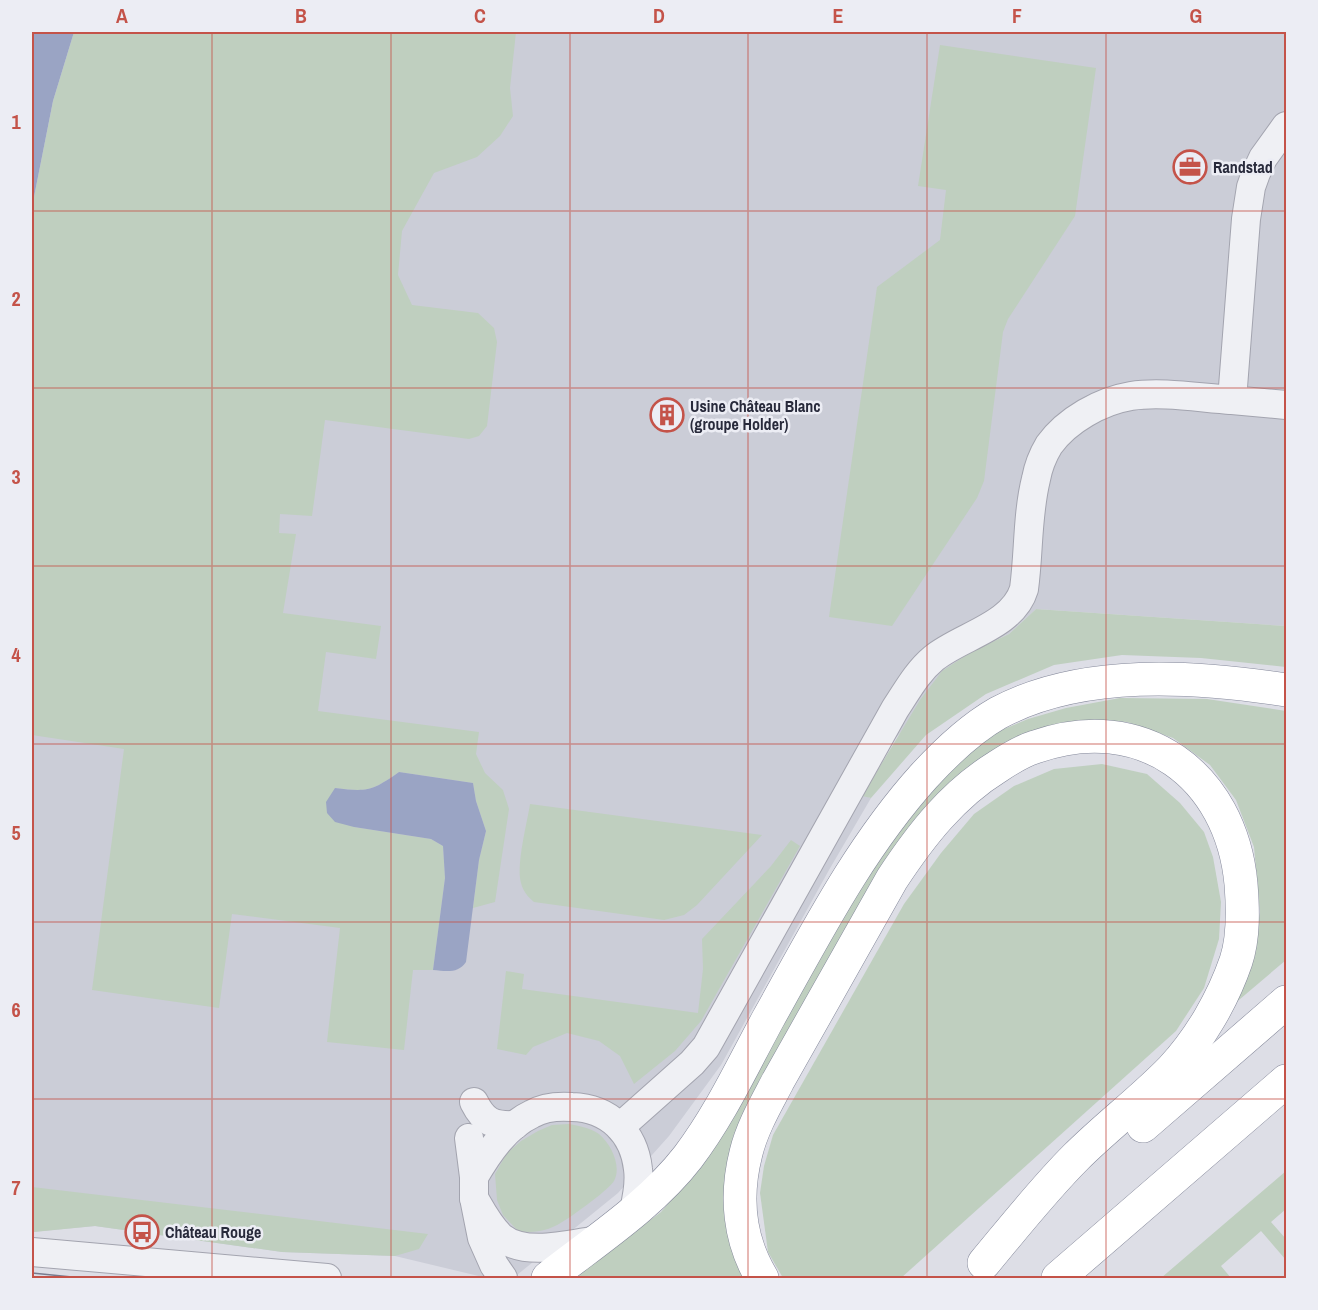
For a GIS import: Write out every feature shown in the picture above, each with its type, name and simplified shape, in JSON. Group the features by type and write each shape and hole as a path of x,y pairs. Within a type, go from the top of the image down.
{"highway":[{"path":"548,1278 634,1210 678,1169 701,1137 833,904 880,830 904,798 948,750 964,737 982,723 1020,703 1065,688 1086,684 1131,680 1194,680 1287,690"},
{"path":"762,1278 747,1249 741,1218 740,1184 746,1152 760,1116 783,1072 908,854 944,810 966,789 1002,763 1033,747 1066,738 1091,737 1123,739 1146,745 1166,754 1199,781 1213,799 1234,844 1242,890 1242,931 1236,959 1226,986 1211,1014 1179,1061 1075,1158 975,1271"},
{"path":"975,1271 1287,1002"},
{"path":"1058,1278 1287,1081"}],"street":[{"path":"1232,400 1246,219 1251,187 1263,158 1287,126"},
{"path":"620,1127 692,1063 706,1047 895,709 917,676 942,652 1002,618 1019,601 1024,589 1032,498 1036,478 1041,461 1061,432 1102,405 1124,398 1159,394 1287,405"},
{"path":"474,1102 478,1111 490,1123 504,1126 515,1125"},
{"path":"598,1240 529,1248 508,1242 493,1228 486,1218 474,1188 493,1148 515,1125 533,1113 554,1107 587,1108 609,1116 627,1136 634,1153 638,1169 638,1188 634,1210"},
{"path":"469,1138 482,1238 494,1265 503,1278"},
{"path":"32,1252 327,1278"}],"shaded area":[{"path":"74,32 1286,32 1286,626 1036,609 1009,634 971,652 895,739 862,795 871,798 721,1065 669,1136 618,1193 517,1275 487,1278 395,1256 282,1252 95,1226 32,1232 32,207"}],"green space":[{"path":"74,32 516,32 510,88 513,116 500,136 477,157 434,173 402,231 398,275 412,305 478,313 494,328 497,342 487,426 479,436 469,439 325,420 312,516 280,514 279,533 296,534 283,613 381,626 376,659 326,652 318,711 479,732 476,754 485,773 503,790 509,809 495,902 473,908 479,860 486,831 476,801 473,783 399,772 369,789 335,788 354,827 431,839 443,846 445,878 433,970 413,970 404,1050 327,1042 340,928 232,914 219,1008 92,990 124,749 32,735 32,207 53,101"},
{"path":"940,45 1096,68 1075,216 1008,319 1003,332 984,481 977,498 892,626 829,617 877,287 940,240 946,190 918,186"},
{"path":"1036,609 1286,626 1286,667 1201,658 1122,655 1054,665 986,694 926,735 871,798 862,796 920,700 942,671 971,652 1009,634"},
{"path":"1120,698 1207,699 1286,711 1286,960 1233,1005 1255,947 1260,912 1254,847 1236,800 1210,765 1173,738 1127,722 1083,720 1005,742 744,1113 733,1137 725,1184 734,1252 743,1278 577,1278 578,1274 661,1212 702,1164 884,847 950,768 992,734 1028,719 1066,708"},
{"path":"1102,764 1147,774 1180,803 1204,832 1213,857 1221,902 1219,939 1204,988 1176,1031 901,1278 783,1278 768,1252 760,1193 764,1166 773,1135 904,904 941,853 974,814 1014,786 1054,769"},
{"path":"530,804 762,835 697,905 684,915 664,920 534,902 523,889 520,875"},
{"path":"791,840 800,846 701,1021 675,1051 634,1084 620,1056 599,1041 567,1033 533,1047 526,1055 497,1049 506,971 524,974 522,989 698,1013 703,969 702,939 771,866"},
{"path":"569,1124 596,1132 608,1143 616,1162 614,1181 587,1205 555,1226 537,1232 518,1231 503,1215 497,1200 495,1174 507,1153 521,1141 552,1125"},
{"path":"1286,1171 1286,1209 1271,1222 1286,1239 1286,1260 1261,1231 1221,1266 1231,1278 1161,1278"},
{"path":"32,1187 428,1234 419,1249 395,1256 282,1252 95,1226 32,1232"}],"water":[{"path":"32,32 74,32 53,101 32,207"},
{"path":"399,772 473,783 476,801 486,831 479,860 466,962 455,970 433,970 445,878 443,846 431,839 335,822 327,813 326,802 335,788 369,789"}],"tram line":[{"path":"32,1273 82,1278"}],"place":[{"name":"Randstad","path":"1190,167"},
{"name":"Usine Château Blanc (groupe Holder)","path":"667,415"},
{"name":"Château Rouge","path":"142,1232"}]}
